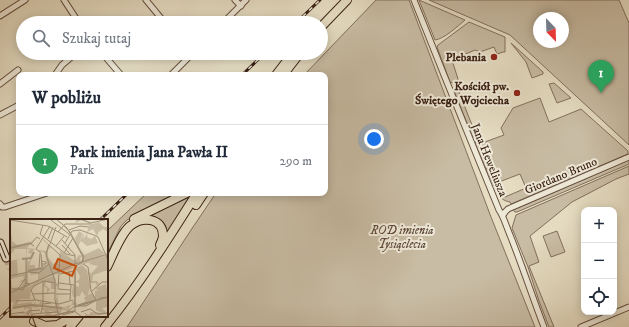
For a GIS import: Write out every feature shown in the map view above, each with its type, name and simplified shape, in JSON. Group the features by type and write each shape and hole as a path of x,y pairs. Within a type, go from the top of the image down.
{"main road":[{"path":"324,16 339,0"},
{"path":"328,20 347,0"},
{"path":"278,72 288,60"},
{"path":"285,72 295,60"},
{"path":"108,259 121,232 128,223 135,218 181,196"},
{"path":"105,327 150,266 195,196"},
{"path":"112,327 146,281 202,196"},
{"path":"108,265 124,233 131,226 137,222 153,220 159,224 162,229 163,237 150,266"},
{"path":"0,243 6,258"},
{"path":"34,321 45,326 56,326 70,317"},
{"path":"70,327 78,317"}],"street":[{"path":"0,16 25,0"},
{"path":"64,0 74,16"},
{"path":"146,0 159,16"},
{"path":"235,0 241,6"},
{"path":"230,16 246,0"},
{"name":"Jana Heweliusza","path":"414,0 499,210 503,215 505,224 544,327"},
{"path":"57,72 68,60"},
{"path":"108,60 118,72"},
{"path":"173,72 186,60"},
{"path":"0,84 18,70"},
{"path":"0,115 16,107"},
{"name":"Giordano Bruno","path":"503,215 508,209 629,157"},
{"path":"1,206 5,207 38,196"},
{"path":"581,327 629,307"}],"green space":[{"name":"ROD imienia Tysiąclecia","path":"376,0 409,0 491,217 535,327 127,327 214,196 328,196 328,72 307,72 318,60 328,60 328,50"},
{"path":"419,0 465,20 447,35 435,40"},
{"path":"429,0 619,0 629,23 629,145 510,35"},
{"path":"469,22 505,37 505,52 497,54 494,47 480,52 475,50 452,60 458,79 457,82 453,83 450,82 437,47"},
{"path":"511,43 543,72 543,74 532,78 526,62"},
{"path":"554,83 571,98 557,103 549,84"},
{"path":"459,87 463,90 459,92 474,130 478,129 478,135 474,137 472,136 454,91 455,88"},
{"path":"540,98 549,122 581,109 628,151 628,154 511,204 498,195 496,190 501,188 505,197 526,188 520,174 499,182 499,184 494,186 475,144 476,141 480,140 482,143 504,135 501,128 513,108"},
{"path":"629,160 629,164 517,212 513,210"},
{"path":"629,166 629,174 616,179 572,202 530,236 539,262 529,266 554,327 549,327 528,267 512,228 516,215"},
{"path":"144,196 174,196 127,220 121,226 108,252 108,230"},
{"path":"185,196 192,196 166,235 146,216"},
{"path":"557,231 565,252 551,257 543,236"}],"tunnel":[{"path":"6,258 10,267"}],"tram line":[{"path":"0,243 6,258"},
{"path":"32,317 36,327"}],"railway":[{"path":"303,16 320,0"},
{"path":"245,72 258,60"},
{"path":"101,219 125,196"},
{"path":"0,318 10,308"}],"place":[{"name":"Plebania","path":"494,57"},
{"name":"Kościół pw. Świętego Wojciecha","path":"517,93"},
{"name":"Park imienia Jana Pawła II","path":"601,93"}]}
